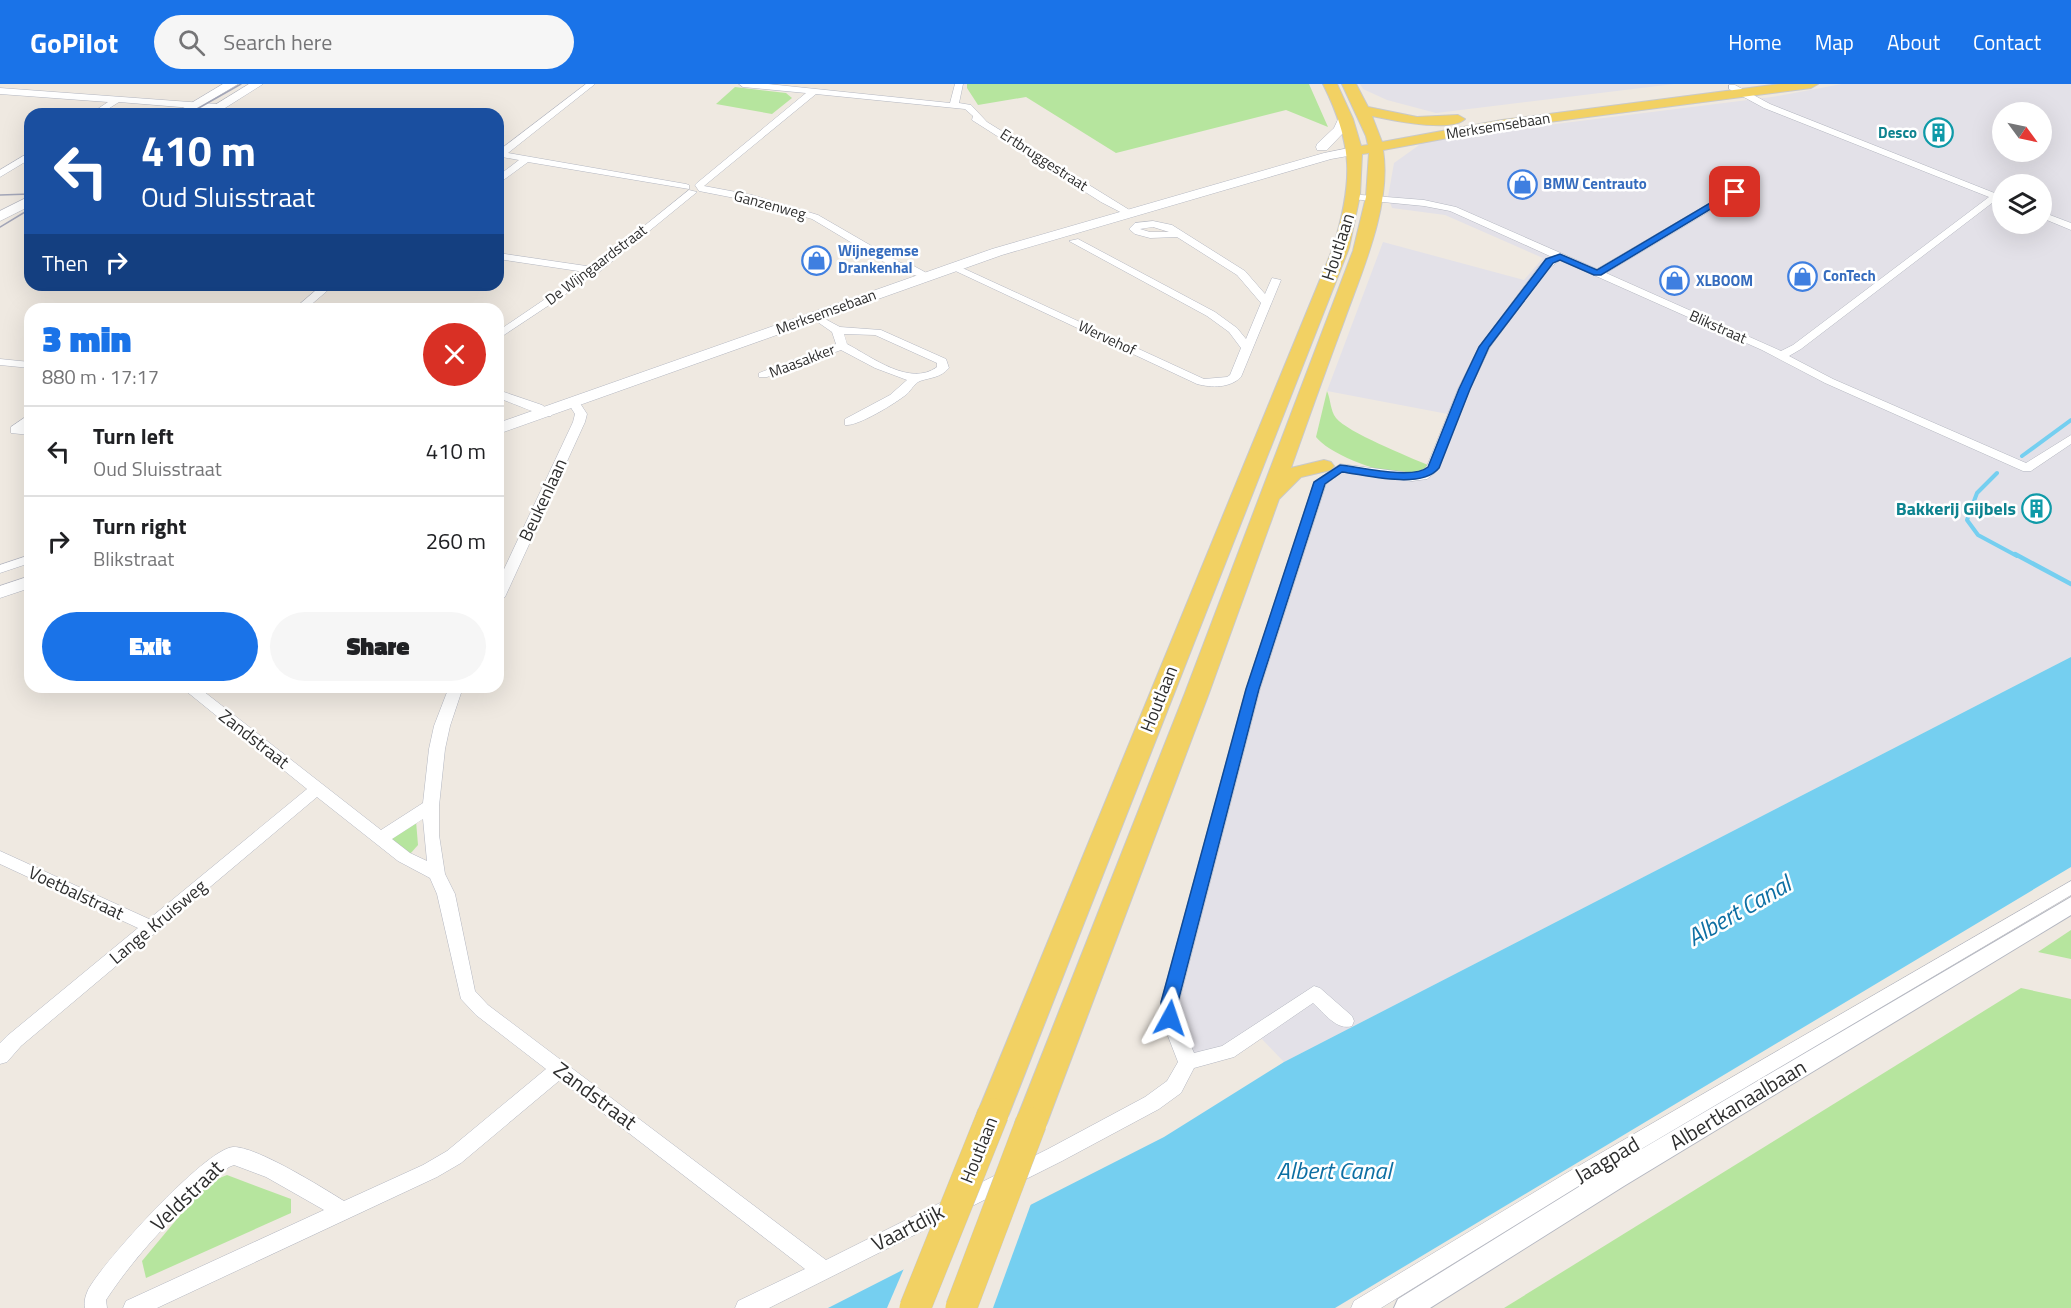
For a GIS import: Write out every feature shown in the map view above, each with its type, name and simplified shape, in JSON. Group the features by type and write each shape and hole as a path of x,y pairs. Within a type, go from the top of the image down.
{"main road":[{"path":"190,108 232,84"},
{"path":"217,107 257,84"},
{"name":"Houtlaan","path":"962,1308 1193,704 1361,251 1359,189 1353,146 1345,116 1330,84"},
{"name":"Houtlaan","path":"915,1308 1341,248 1359,189 1375,171 1374,142 1349,84"},
{"name":"Merksemsebaan","path":"1374,142 1415,140 1502,124 1737,91 1760,84"},
{"name":"Merksemsebaan","path":"504,427 997,252 1192,196 1353,146 1490,117 1811,84"},
{"path":"1362,110 1417,121 1490,117"},
{"path":"1322,147 1340,129 1345,116"},
{"path":"1375,171 1395,153 1415,140"},
{"name":"Merksemsebaan","path":"1192,196 1205,187 1244,172 1322,147 1353,146"},
{"path":"1305,162 1334,166 1359,189"},
{"path":"0,217 24,203"},
{"path":"0,233 24,219"},
{"path":"1292,432 1305,455 1332,467"},
{"path":"1267,500 1294,472 1332,467"},
{"path":"0,592 24,584"}],"street":[{"path":"504,151 591,84"},
{"path":"743,84 956,106 959,84"},
{"name":"De Wijngaardstraat","path":"504,332 596,270 814,91"},
{"path":"1737,91 1767,106 1992,195"},
{"path":"0,92 217,107"},
{"path":"104,108 118,99"},
{"name":"Ertbruggestraat","path":"956,106 983,121 1104,200 1106,207 1125,215"},
{"name":"Ganzenweg","path":"504,154 752,198 815,217 898,266 899,272 920,279"},
{"path":"504,176 527,158"},
{"path":"0,174 24,159"},
{"name":"Blikstraat","path":"1359,189 1443,206 1598,273 1780,356 1829,381 2027,468 2071,440"},
{"path":"1598,273 1735,192"},
{"path":"1780,356 1797,348 1992,200"},
{"path":"2052,219 2071,227"},
{"path":"1179,234 1241,273 1266,303"},
{"path":"1074,241 1211,314 1233,330 1247,348"},
{"path":"1345,1021 1314,993 1227,1052 1188,1062 1170,1018 1170,1002 1253,689 1320,482 1332,467 1412,477 1423,476 1433,468 1464,389 1485,347 1544,267 1560,256"},
{"path":"504,257 596,270"},
{"name":"Wervehof","path":"952,267 1211,384 1235,377 1276,280"},
{"path":"306,303 322,291"},
{"name":"Maasakker","path":"814,316 837,330 877,332 944,362 943,368 934,376 908,379 842,346 837,330"},
{"name":"Maasakker","path":"763,375 842,346"},
{"path":"0,362 24,364"},
{"path":"849,422 898,395 910,387 914,379"},
{"path":"504,396 532,407 541,407 547,413"},
{"name":"Beukenlaan","path":"504,584 579,422 581,414 574,404"},
{"path":"24,423 15,430 24,431"},
{"path":"2,565 24,560"},
{"name":"Zandstraat","path":"196,693 404,857 437,874"},
{"path":"380,839 431,806 438,742 454,693"},
{"name":"Lange Kruisweg","path":"0,1056 14,1041 317,789"},
{"name":"Zandstraat","path":"431,806 431,835 437,874 446,894 467,994 482,1010 824,1271"},
{"name":"Voetbalstraat","path":"0,857 151,927"},
{"name":"Jaagpad","path":"1362,1308 1570,1181 2071,887"},
{"name":"Albertkanaalbaan","path":"1407,1308 1615,1178 2071,905"},
{"name":"Vaartdijk","path":"746,1308 824,1271 1133,1113 1174,1087 1188,1062"},
{"path":"134,1308 430,1171 454,1157 560,1069"},
{"name":"Veldstraat","path":"96,1308 95,1297 110,1275 220,1160 231,1156 260,1166 306,1188 343,1211"}],"shaded area":[{"path":"1360,84 1674,84 1436,113 1387,100 1363,89"},
{"path":"1842,84 2071,84 2071,657 1284,1062 1256,1033 1188,1062 1170,1018 1245,719 1320,482 1340,468 1423,476 1453,415 1327,391 1383,242 1524,280 1543,258 1445,215 1392,208 1388,197 1394,163 1422,143 1772,97"}],"green space":[{"path":"967,84 1309,84 1328,127 1286,110 1116,153 1026,97 978,105 967,88"},
{"path":"735,87 786,93 792,98 772,114 716,104"},
{"path":"1327,391 1334,415 1342,424 1379,444 1428,465 1419,471 1389,472 1354,461 1324,445 1316,437"},
{"path":"416,821 418,845 410,854 388,838"},
{"path":"2071,930 2071,959 2038,952"},
{"path":"2021,988 2071,999 2071,1308 1504,1308"},
{"path":"227,1175 291,1199 291,1213 146,1278 142,1261 207,1183"}],"water":[{"name":"Albert Canal","path":"2071,657 2071,867 1335,1308 828,1308 1164,1137 1284,1062"}],"pier":[{"path":"1032,1201 993,1308 887,1308 905,1266"}],"waterway":[{"path":"2022,456 2071,420"},
{"path":"1997,473 1977,493 1967,520 1978,535 2017,556"},
{"path":"2015,554 2071,584"}],"tram line":[{"path":"199,108 241,84"},
{"path":"0,195 24,194"},
{"path":"0,227 24,213"}],"place":[{"name":"Desco","path":"1938,133"},
{"name":"BMW Centrauto","path":"1522,184"},
{"name":"Wijnegemse Drankenhal","path":"817,260"},
{"name":"ConTech","path":"1802,276"},
{"name":"XLBOOM","path":"1675,281"},
{"name":"Bakkerij Gijbels","path":"2037,509"}],"route":[{"path":"1170,1018 1170,1002 1253,689 1320,482 1340,468 1402,477 1423,476 1433,468 1464,389 1485,347 1550,261 1560,256 1598,273 1735,192"}]}
